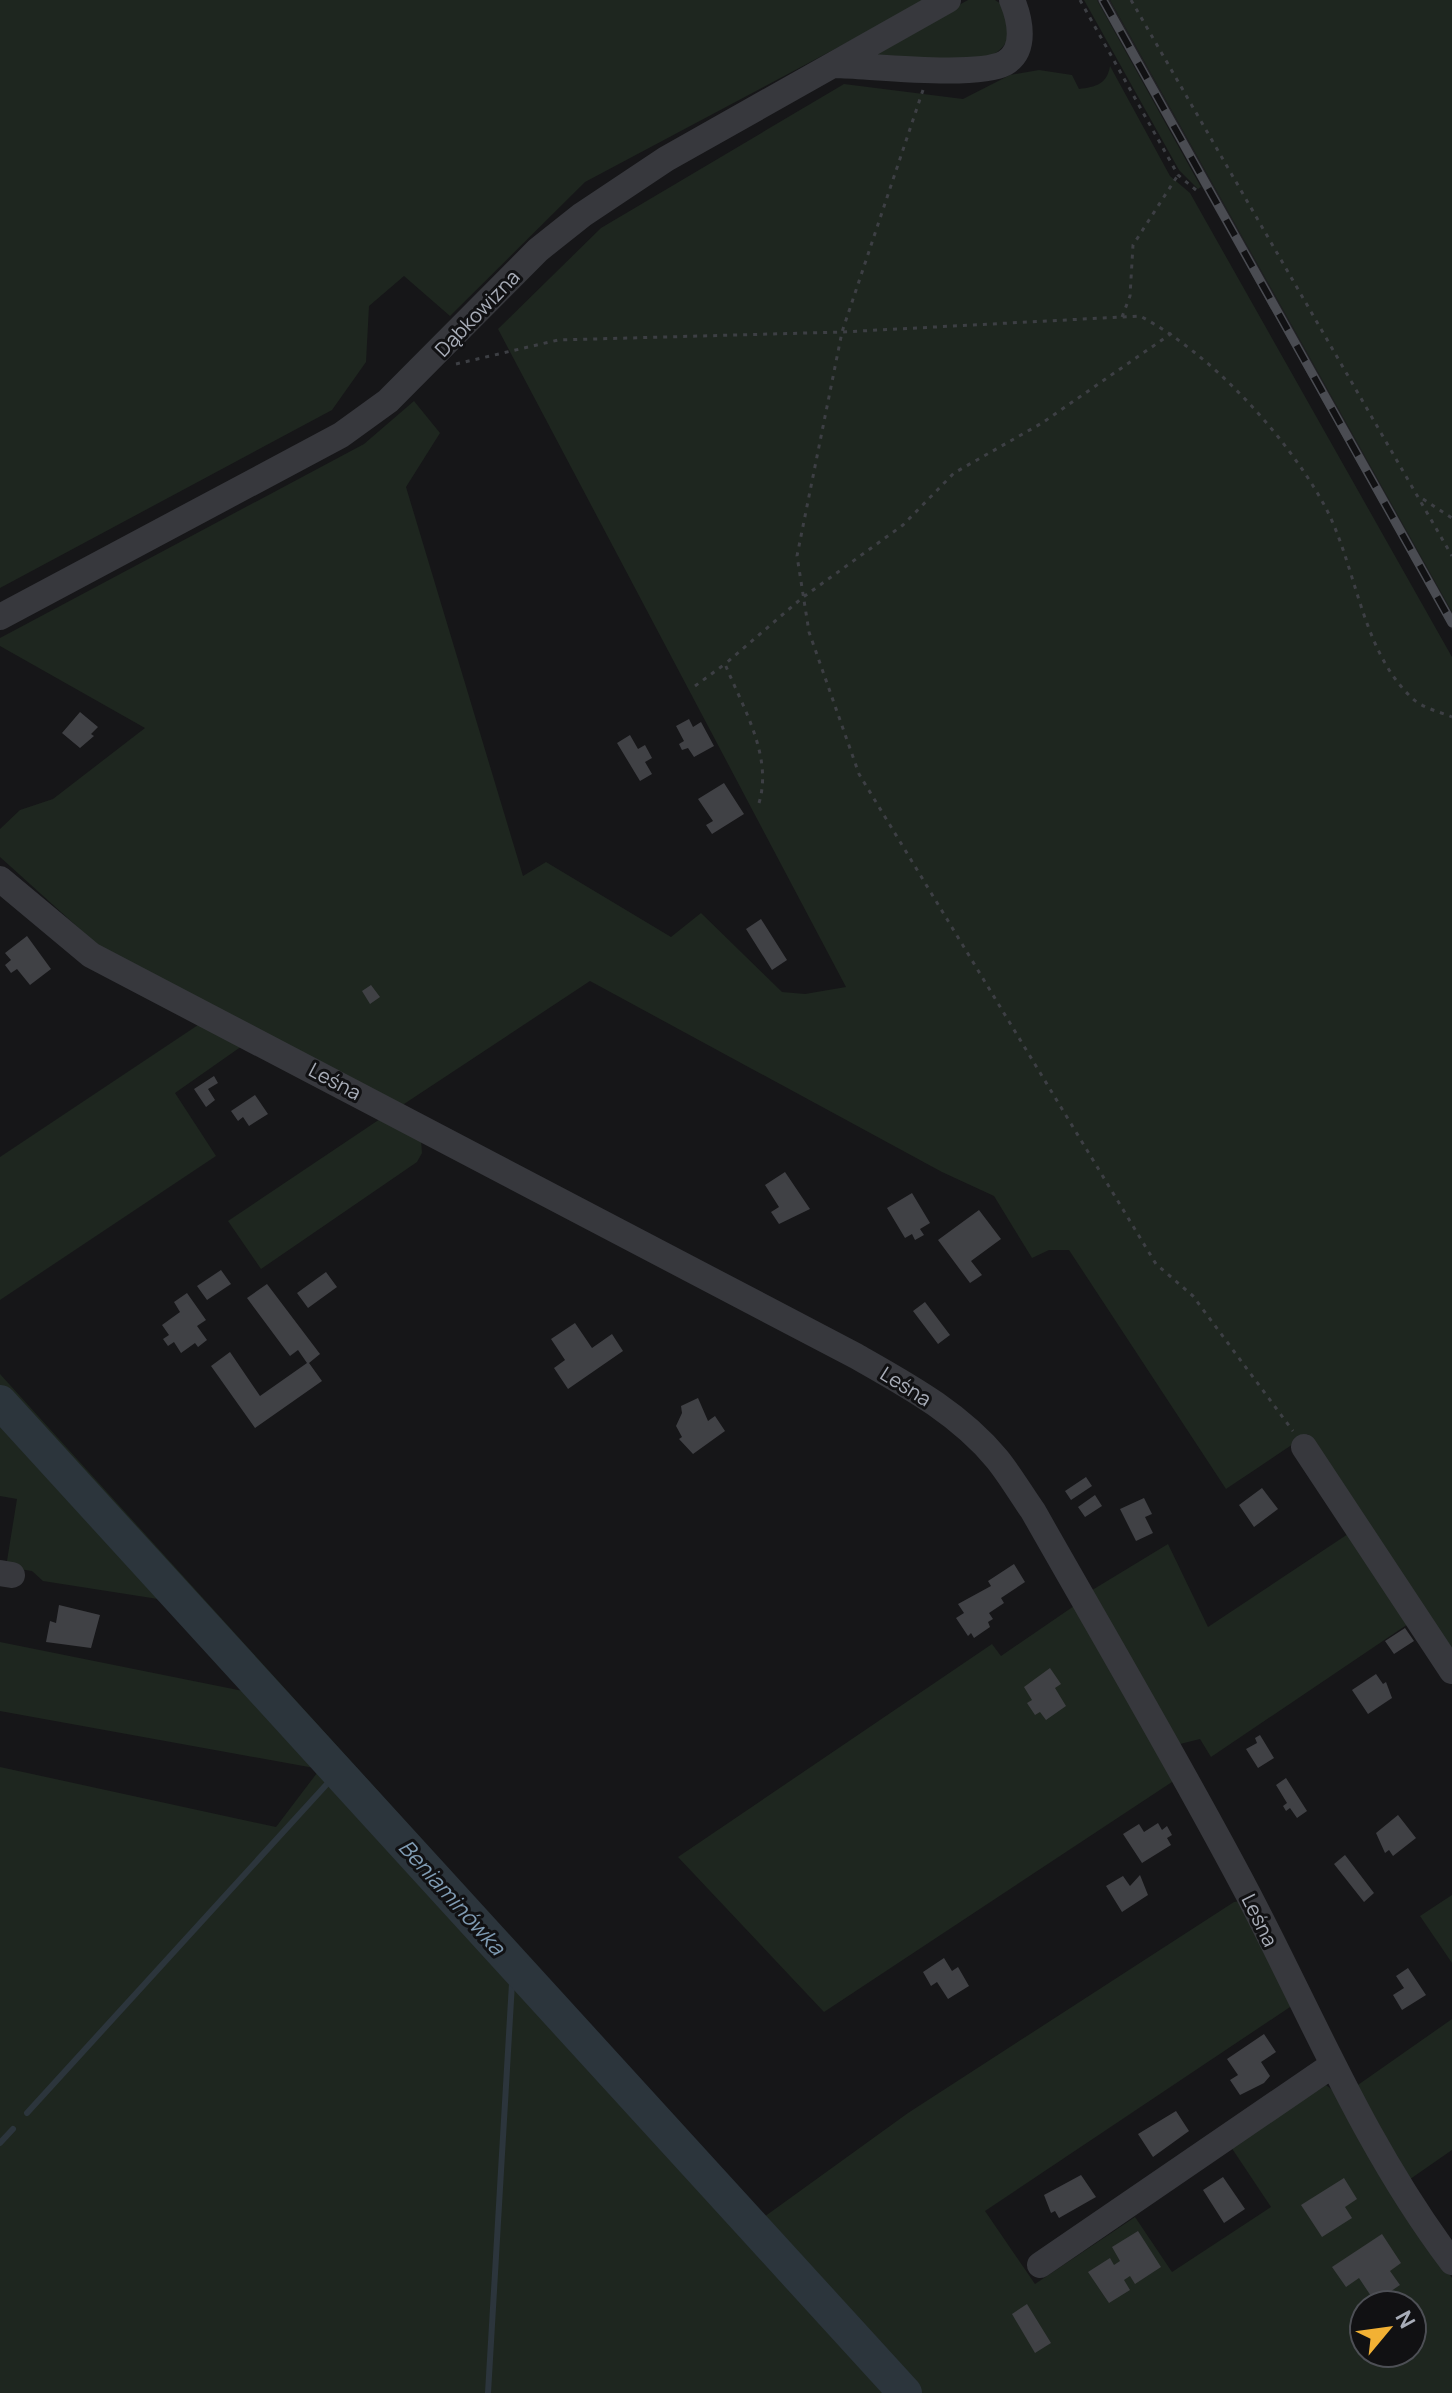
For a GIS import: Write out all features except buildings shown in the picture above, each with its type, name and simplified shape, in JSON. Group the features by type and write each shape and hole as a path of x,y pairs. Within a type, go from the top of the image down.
{"street":[{"name":"Dąbkowizna","path":"0,617 341,435 388,401 538,250 582,215 666,159 948,0"},
{"path":"836,65 973,70 1005,63 1016,52 1020,42 1012,0"},
{"name":"Leśna","path":"0,879 91,955 856,1356 920,1392 968,1429 998,1460 1033,1511 1248,1894 1331,2066 1408,2204 1452,2262"},
{"path":"1304,1447 1452,1671"},
{"path":"1040,2265 1331,2066"}],"path":[{"path":"1080,0 1178,175 1196,190"},
{"path":"1131,0 1452,556"},
{"path":"931,68 842,332 797,556 809,632 859,774 1156,1264 1193,1296 1304,1447"},
{"path":"1122,317 1130,296 1133,245 1178,175"},
{"path":"421,370 558,340 842,332 1140,316 1172,333 1243,397 1301,469 1323,502 1337,532 1353,584 1392,672 1415,701 1452,717"},
{"path":"695,686 802,598 903,525 954,473 1042,423 1172,333"},
{"path":"1419,497 1452,518"},
{"path":"725,664 762,757 765,776 759,803"}],"shaded area":[{"path":"0,0 927,0 585,182 450,316 404,276 369,306 366,362 332,410 0,588"},
{"path":"968,0 995,0 1004,6 1008,36 1003,47 988,58 862,59"},
{"path":"1084,0 1097,0 1201,187 1198,189 1179,170"},
{"path":"1097,0 1110,0 1452,612 1452,631"},
{"path":"1110,0 1452,0 1452,612 1405,528"},
{"path":"1110,66 1170,176 1190,193 1452,657 1452,1655 1308,1434 1226,1489 1069,1250 1049,1250 1032,1258 994,1196 942,1172 590,981 401,1106 103,950 0,857 0,829 20,810 53,799 145,728 0,646 0,638 364,444 414,401 440,433 406,487 523,876 546,862 671,937 701,913 782,992 805,994 846,987 498,329 601,228 844,84 963,99 1010,75 1039,70 1072,75 1079,89 1091,87 1103,81"},
{"path":"198,1025 242,1046 175,1093 216,1156 0,1300 0,1157"},
{"path":"383,1117 421,1140 422,1153 417,1162 261,1269 228,1221"},
{"path":"0,1374 764,2217 908,2113 1234,1902 1241,1901 1293,2005 985,2211 1035,2284 1135,2217 1172,2272 1271,2207 1231,2147 1326,2085 1335,2092 1452,2278 1452,2393 0,2393 0,1767 276,1827 320,1769 0,1711 0,1642 243,1691 158,1599 43,1581 32,1571 6,1567 17,1499 0,1496"},
{"path":"1351,1532 1411,1622 1211,1757 1200,1739 1180,1744 1089,1592 1168,1544 1208,1627"},
{"path":"1074,1606 1175,1780 824,2012 678,1857 992,1644 1001,1656"},
{"path":"1452,1895 1452,1963 1420,1916"},
{"path":"1452,2019 1452,2150 1403,2184 1355,2087"}],"waterway":[{"name":"Beniaminówka","path":"0,1402 905,2393"},
{"path":"27,2113 337,1773"},
{"path":"488,2393 513,1966"},
{"path":"0,2143 13,2129"}],"railway":[{"path":"1103,0 1452,623"}]}
